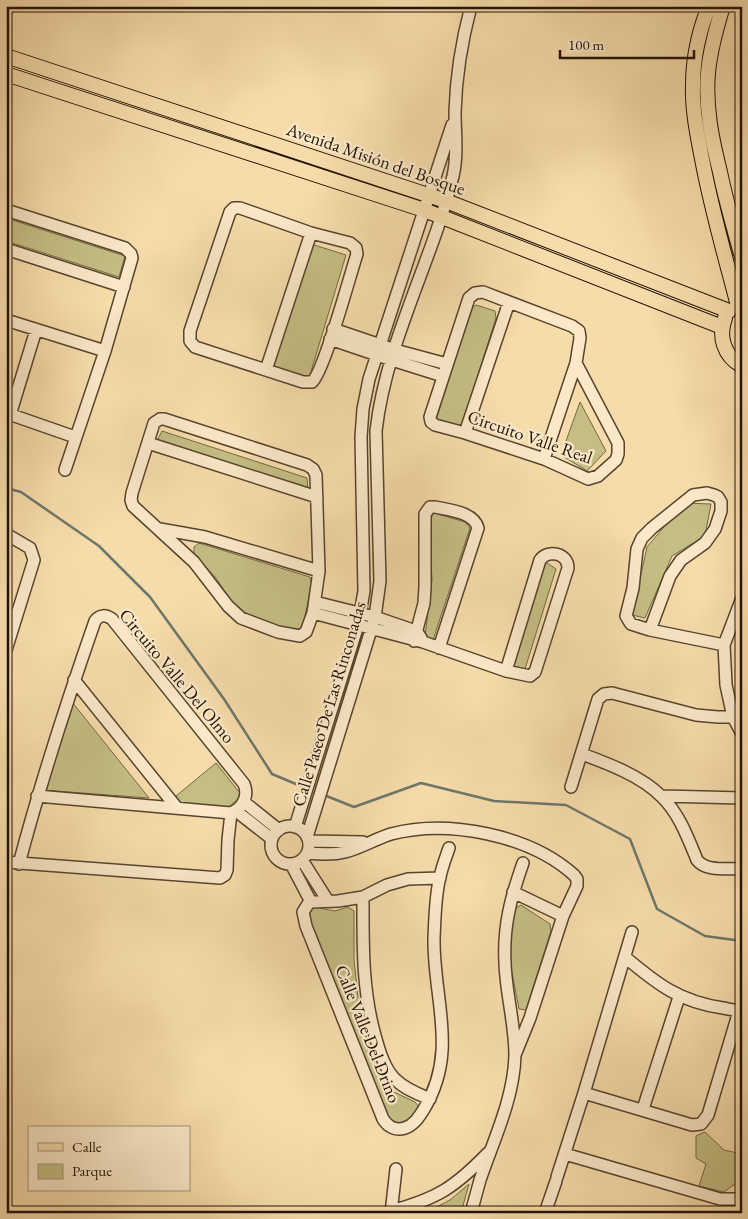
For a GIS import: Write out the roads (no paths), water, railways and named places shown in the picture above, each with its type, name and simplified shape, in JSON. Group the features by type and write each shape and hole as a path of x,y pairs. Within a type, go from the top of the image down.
{"main road":[{"path":"709,6 698,37 695,61 693,85 696,126 711,205 736,304 722,327 722,337 724,347 729,356 742,366"},
{"path":"723,6 712,43 707,102 716,158 730,218 742,257"},
{"name":"Avenida Misión del Bosque","path":"6,56 429,195 736,304"},
{"name":"Avenida Misión del Bosque","path":"6,74 424,210 722,327"}],"street":[{"path":"455,111 460,60 471,6"},
{"name":"Calle Paseo De Las Rinconadas","path":"295,827 359,620 364,591 361,437 363,409 378,350 445,150 455,111"},
{"name":"Calle Paseo De Las Rinconadas","path":"303,851 375,617 380,581 376,431 379,407 393,355 446,201 456,165 455,111"},
{"path":"240,208 350,243 354,246 357,250 332,334 319,373 312,382 303,382 195,347 190,341 190,330 232,210 240,208"},
{"path":"6,210 125,248 131,254 132,261 105,350 65,470"},
{"path":"266,370 311,232"},
{"path":"6,249 124,287"},
{"name":"Circuito Valle Real","path":"483,292 510,302 577,329 580,338 576,363 618,443 616,460 598,476 588,479 544,459 465,433 434,425 430,421 443,376 471,296 475,293 483,292"},
{"path":"465,433 510,302"},
{"path":"6,320 105,350"},
{"path":"36,330 8,414 75,437"},
{"path":"332,334 419,363 443,376"},
{"path":"419,363 447,364"},
{"path":"544,459 576,363"},
{"path":"160,419 310,466 316,475 317,497 319,571 314,607 306,632 300,636 272,630 241,618 228,606 194,562 135,508 131,500 154,423 160,419"},
{"path":"148,443 317,497"},
{"path":"650,630 670,576 675,568 681,560 710,538 720,519 721,502 718,497 706,493 693,495 646,533 639,544 633,588 626,616 631,624 650,630 724,645"},
{"path":"418,638 426,587 425,516 426,510 435,506 470,516 476,522 478,530 439,648"},
{"path":"158,528 205,537 319,571"},
{"path":"6,534 30,548 34,560 9,630 6,650"},
{"path":"359,620 375,617 439,648 506,671 527,676 533,675 536,672 568,568 568,562 564,558 550,553 543,555 540,560 506,671"},
{"path":"742,598 724,645 726,685 733,717 742,734"},
{"path":"314,607 359,620 372,630 418,638"},
{"name":"Circuito Valle Del Olmo","path":"6,862 19,864 220,878 226,875 228,840 238,808 246,792 244,784 109,617 100,616 95,621 37,796 19,864"},
{"path":"74,680 177,808"},
{"path":"571,787 598,699 604,694 612,693 696,715 733,717"},
{"path":"582,754 628,774 662,796 676,816 699,863 709,868 742,869"},
{"path":"37,796 177,808 238,808 276,835"},
{"path":"662,796 742,798"},
{"path":"440,878 423,877 398,881 363,897 338,901 311,902 303,851 304,833 295,827 284,828 276,835 272,850 276,858 281,862 303,851 344,852 391,835 415,830 435,829 485,833 506,838 550,857 571,872 577,879 577,886 563,916 530,1018 515,1055 508,1098 471,1213"},
{"name":"Calle Valle Del Drino","path":"311,902 303,912 306,926 383,1119 390,1127 406,1128 412,1125 418,1118 430,1099 440,1071 442,1058 443,1037 435,970 434,939 440,878 449,848"},
{"path":"303,851 328,901"},
{"path":"515,1055 505,965 504,937 507,913 523,863"},
{"path":"513,892 563,916"},
{"path":"363,897 363,971 371,1020 380,1053 390,1073 397,1081 408,1089 430,1099"},
{"path":"548,1212 556,1179 632,932"},
{"path":"584,1093 697,1125 705,1120 740,1011 706,1006 678,997 646,975 625,957"},
{"path":"643,1109 678,997"},
{"path":"396,1169 391,1212 414,1205 453,1186 470,1172 491,1150"},
{"path":"565,1154 720,1199 740,1202"}],"waterway":[{"path":"6,488 21,492 99,546 150,597 224,699 272,774 303,787"},
{"path":"324,795 354,807 421,783 494,801 566,805 630,839 657,909 705,936 742,941"}]}
